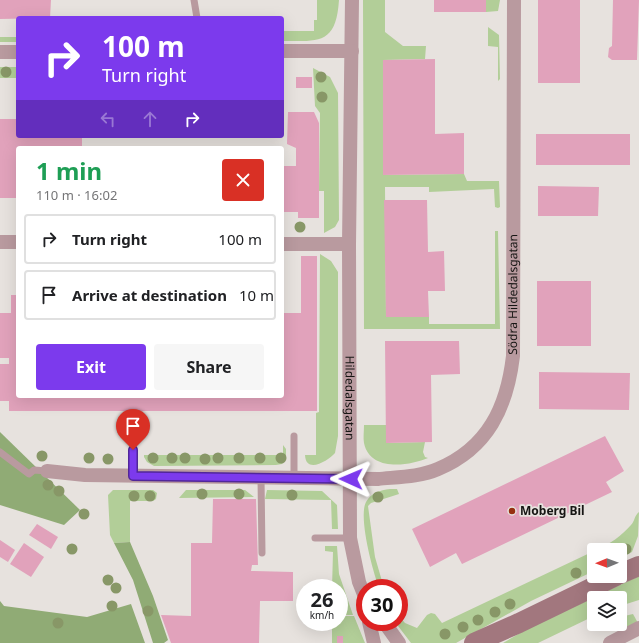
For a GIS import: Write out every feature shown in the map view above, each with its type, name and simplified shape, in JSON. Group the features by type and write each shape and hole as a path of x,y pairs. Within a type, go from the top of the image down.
{"main road":[{"path":"627,571 639,566"},
{"path":"474,643 519,624 602,583"},
{"path":"494,643 519,624"}],"street":[{"name":"Hildedalsgatan","path":"352,0 349,244 351,479 350,538 358,579"},
{"name":"Södra Hildedalsgatan","path":"47,471 85,475 133,476 351,479 406,477 438,470 468,452 490,430 507,394 512,370 514,332 514,0"},
{"path":"284,51 352,51"},
{"path":"0,52 16,52"},
{"path":"0,242 16,242"},
{"path":"284,244 349,244"},
{"path":"371,631 374,643"},
{"path":"390,631 399,643"},
{"path":"610,643 638,633"}],"lane":[{"path":"194,0 197,16"},
{"path":"197,16 201,0"},
{"path":"294,436 294,478"},
{"path":"133,437 133,476"},
{"path":"0,452 28,474 34,470 47,471"},
{"path":"261,478 262,554"},
{"path":"315,538 350,538"}],"green space":[{"path":"317,0 339,0 334,25 329,33 316,40 284,41 284,31 314,31 314,20 317,20"},
{"path":"363,0 385,0 385,32 403,46 426,46 425,59 383,60 383,175 464,174 467,181 499,181 500,207 498,208 495,207 494,189 429,192 429,187 385,187 386,317 429,317 429,324 495,324 495,231 498,231 500,329 364,329"},
{"path":"486,0 500,0 498,11 486,12"},
{"path":"488,27 499,35 500,79 498,81 498,47 488,46"},
{"path":"0,37 16,37 16,42 0,42"},
{"path":"0,67 16,67 16,78 0,78"},
{"path":"313,68 330,77 338,93 339,220 335,227 324,233 324,191 319,191 320,113 315,106"},
{"path":"320,254 331,261 338,272 338,436 335,453 323,462 313,465 306,461 305,455 316,455 316,413 319,412"},
{"path":"364,425 386,425 387,443 425,442 423,452 425,457 428,458 401,464 382,463 374,459 368,452 364,443"},
{"path":"0,432 80,510 64,525 0,505"},
{"path":"283,445 286,449 286,459 282,464 276,465 154,466 147,462 144,457 144,455 283,455"},
{"path":"397,489 399,494 371,503 368,506 375,557 381,579 376,579 367,545 364,509 368,499 379,491"},
{"path":"113,490 153,490 157,493 156,499 153,501 130,501 130,542 114,543 110,535 108,495"},
{"path":"186,490 245,490 254,497 179,498"},
{"path":"267,490 322,491 337,505 338,529 332,529 331,500 265,499"},
{"path":"639,512 638,536 632,552 627,554 627,543 609,543 623,533 632,523"},
{"path":"130,542 153,596 168,640 164,643 153,643 133,580 114,543"},
{"path":"325,546 337,546 341,579 332,579 333,552 325,551"},
{"path":"587,554 587,574 531,601 456,643 411,643 402,631 408,631 408,624 417,628 427,615 431,613 435,614 442,623"},
{"path":"639,576 639,600 627,604 627,591 607,591"},
{"path":"348,600 353,615 348,615"},
{"path":"0,601 4,606 87,617 131,604 145,643 0,643"},
{"path":"587,601 587,619 538,643 503,643 527,629"},
{"path":"633,614 638,623 627,629 627,615"},
{"path":"348,616 354,616 356,621 356,631 360,631 365,643 332,643 332,631 348,631"}],"building":[{"path":"0,0 51,0 50,16 16,16 16,19 0,19"},
{"path":"434,0 486,0 486,12 434,12"},
{"path":"538,0 580,0 580,83 538,83"},
{"path":"613,0 639,0 637,60 612,60 608,57 609,48 612,46"},
{"path":"435,59 435,134 464,133 464,174 383,175 383,60"},
{"path":"296,77 312,77 312,88 296,88"},
{"path":"288,112 314,112 319,123 319,218 298,218 298,212 284,212 284,166 296,166 296,148 287,144"},
{"path":"0,119 16,119 16,138 82,138 82,146 16,146 16,198 0,198"},
{"path":"536,134 630,134 630,165 536,165"},
{"path":"538,186 599,187 598,216 538,216"},
{"path":"384,200 427,200 428,252 444,251 445,291 428,291 429,317 386,317"},
{"path":"301,256 317,256 317,411 9,411 9,401 0,401 0,364 9,364 9,358 0,358 0,313 11,313 11,295 16,295 16,398 284,398 284,313 301,313"},
{"path":"537,281 591,281 591,346 537,346"},
{"path":"385,341 459,341 460,374 431,375 432,442 386,443"},
{"path":"539,372 630,373 629,410 539,409"},
{"name":"Moberg Bil","path":"605,436 624,471 606,482 612,492 462,564 456,553 430,567 412,529"},
{"path":"213,499 256,499 258,565 252,565 251,571 293,572 293,601 260,601 259,643 171,643 161,615 191,616 191,543 212,543"},
{"path":"37,524 58,537 51,549 29,535"},
{"path":"0,540 15,550 8,562 0,557"},
{"path":"24,543 44,557 31,577 10,564"},
{"path":"337,636 343,636 343,643 337,643"}],"place":[{"name":"Moberg Bil","path":"512,511"}],"route":[{"path":"133,450 133,476 351,479"}]}
